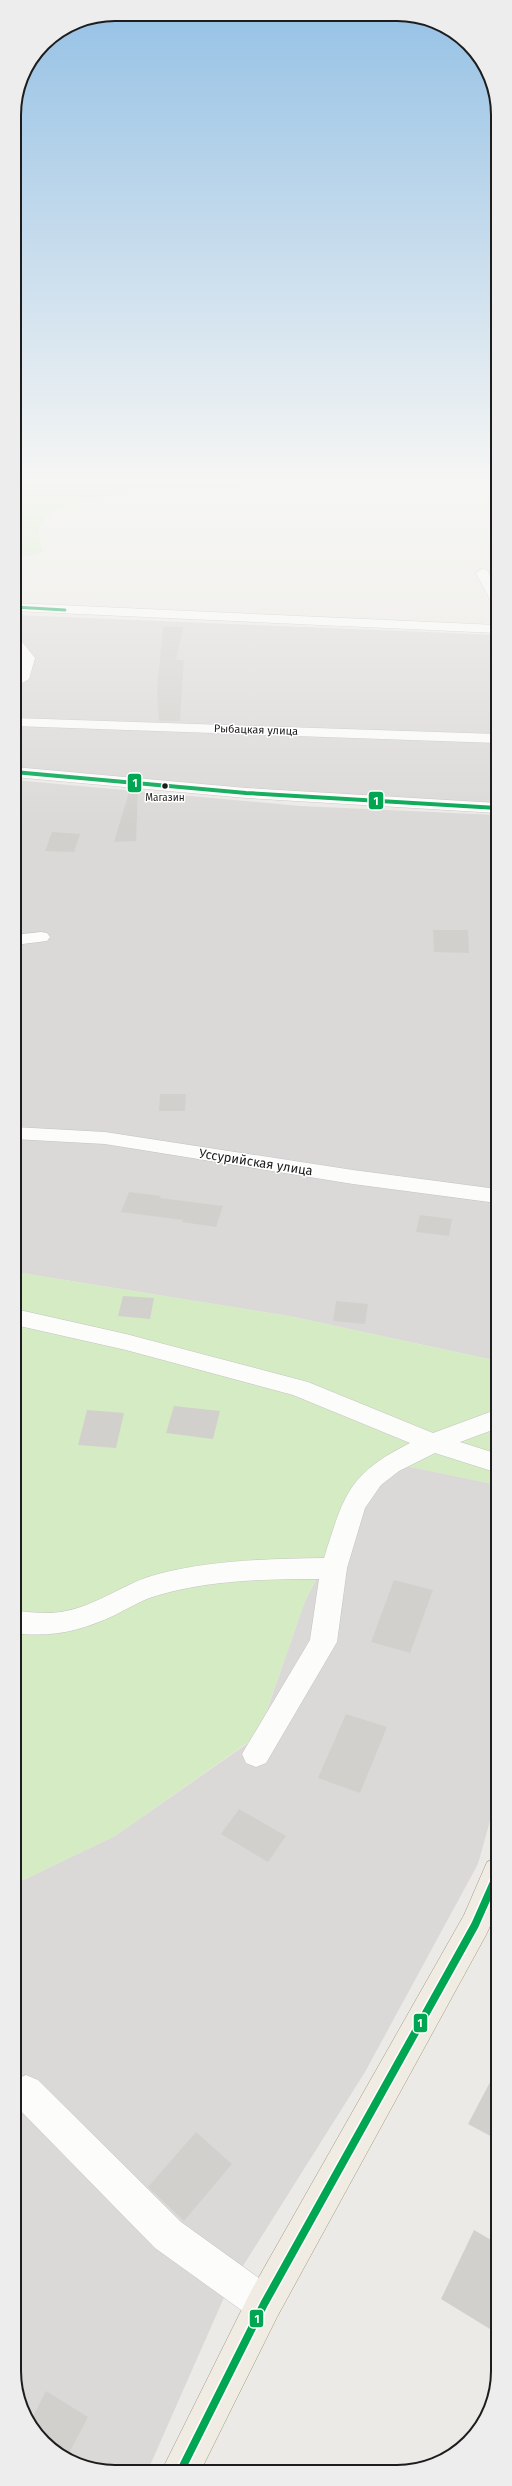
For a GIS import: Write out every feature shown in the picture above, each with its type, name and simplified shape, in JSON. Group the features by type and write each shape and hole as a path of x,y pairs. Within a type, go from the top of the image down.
{"main road":[{"path":"184,2465 264,2304 476,1925 491,1889"}],"street":[{"path":"21,607 491,629"},
{"path":"21,650 28,658 22,679"},
{"name":"Рыбацкая улица","path":"21,722 491,739"},
{"path":"21,773 246,793 491,808"},
{"path":"21,939 41,937"},
{"name":"Уссурийская улица","path":"21,1133 105,1138 353,1177 491,1195"},
{"path":"21,1319 126,1342 300,1388 433,1443 491,1462"},
{"path":"256,1754 323,1642 334,1568 353,1506 372,1478 390,1464 433,1443 491,1421"},
{"path":"21,1622 54,1624 78,1619 114,1601 155,1585 203,1575 251,1570 334,1568"},
{"path":"26,2092 168,2235 264,2304"}],"shaded area":[{"path":"21,615 491,635 491,805 369,800 21,771"},
{"path":"21,781 300,806 491,815 491,1359 289,1316 21,1273"},
{"path":"397,1464 491,1484 491,1817 478,1864 365,2072 226,2293 150,2465 115,2465 85,2460 73,2455 53,2442 40,2428 26,2401 22,2383 21,1881 115,1836 258,1736 305,1601 359,1497"}],"green space":[{"path":"21,1273 289,1316 491,1359 491,1484 397,1464 359,1497 305,1601 258,1735 115,1836 21,1881"}],"building":[{"path":"163,627 183,627 176,660 184,660 180,721 159,721 157,691"},
{"path":"130,789 138,790 136,841 114,842"},
{"path":"52,832 80,834 74,852 45,851"},
{"path":"433,930 468,930 469,953 434,952"},
{"path":"160,1094 186,1094 185,1111 159,1111"},
{"path":"129,1192 161,1196 160,1198 223,1206 216,1227 182,1222 183,1220 121,1212"},
{"path":"420,1215 452,1219 449,1236 416,1232"},
{"path":"123,1296 154,1298 150,1319 118,1316"},
{"path":"336,1301 368,1304 365,1324 333,1321"},
{"path":"174,1406 220,1411 213,1439 166,1433"},
{"path":"87,1410 124,1413 116,1448 78,1445"},
{"path":"394,1580 433,1590 410,1653 371,1642"},
{"path":"346,1714 387,1727 360,1793 318,1778"},
{"path":"239,1809 286,1836 268,1862 221,1834"},
{"path":"491,2080 491,2136 468,2124"},
{"path":"196,2132 232,2164 184,2221 148,2187"},
{"path":"474,2230 491,2240 491,2330 441,2299"},
{"path":"46,2391 88,2417 69,2453 53,2442 40,2428 33,2416"}],"transit line":[{"name":"1","path":"21,607 65,610"},
{"name":"1","path":"21,773 246,793 491,808"},
{"name":"1","path":"184,2465 264,2304 475,1925 491,1889"}],"place":[{"name":"Магазин","path":"165,786"}]}
